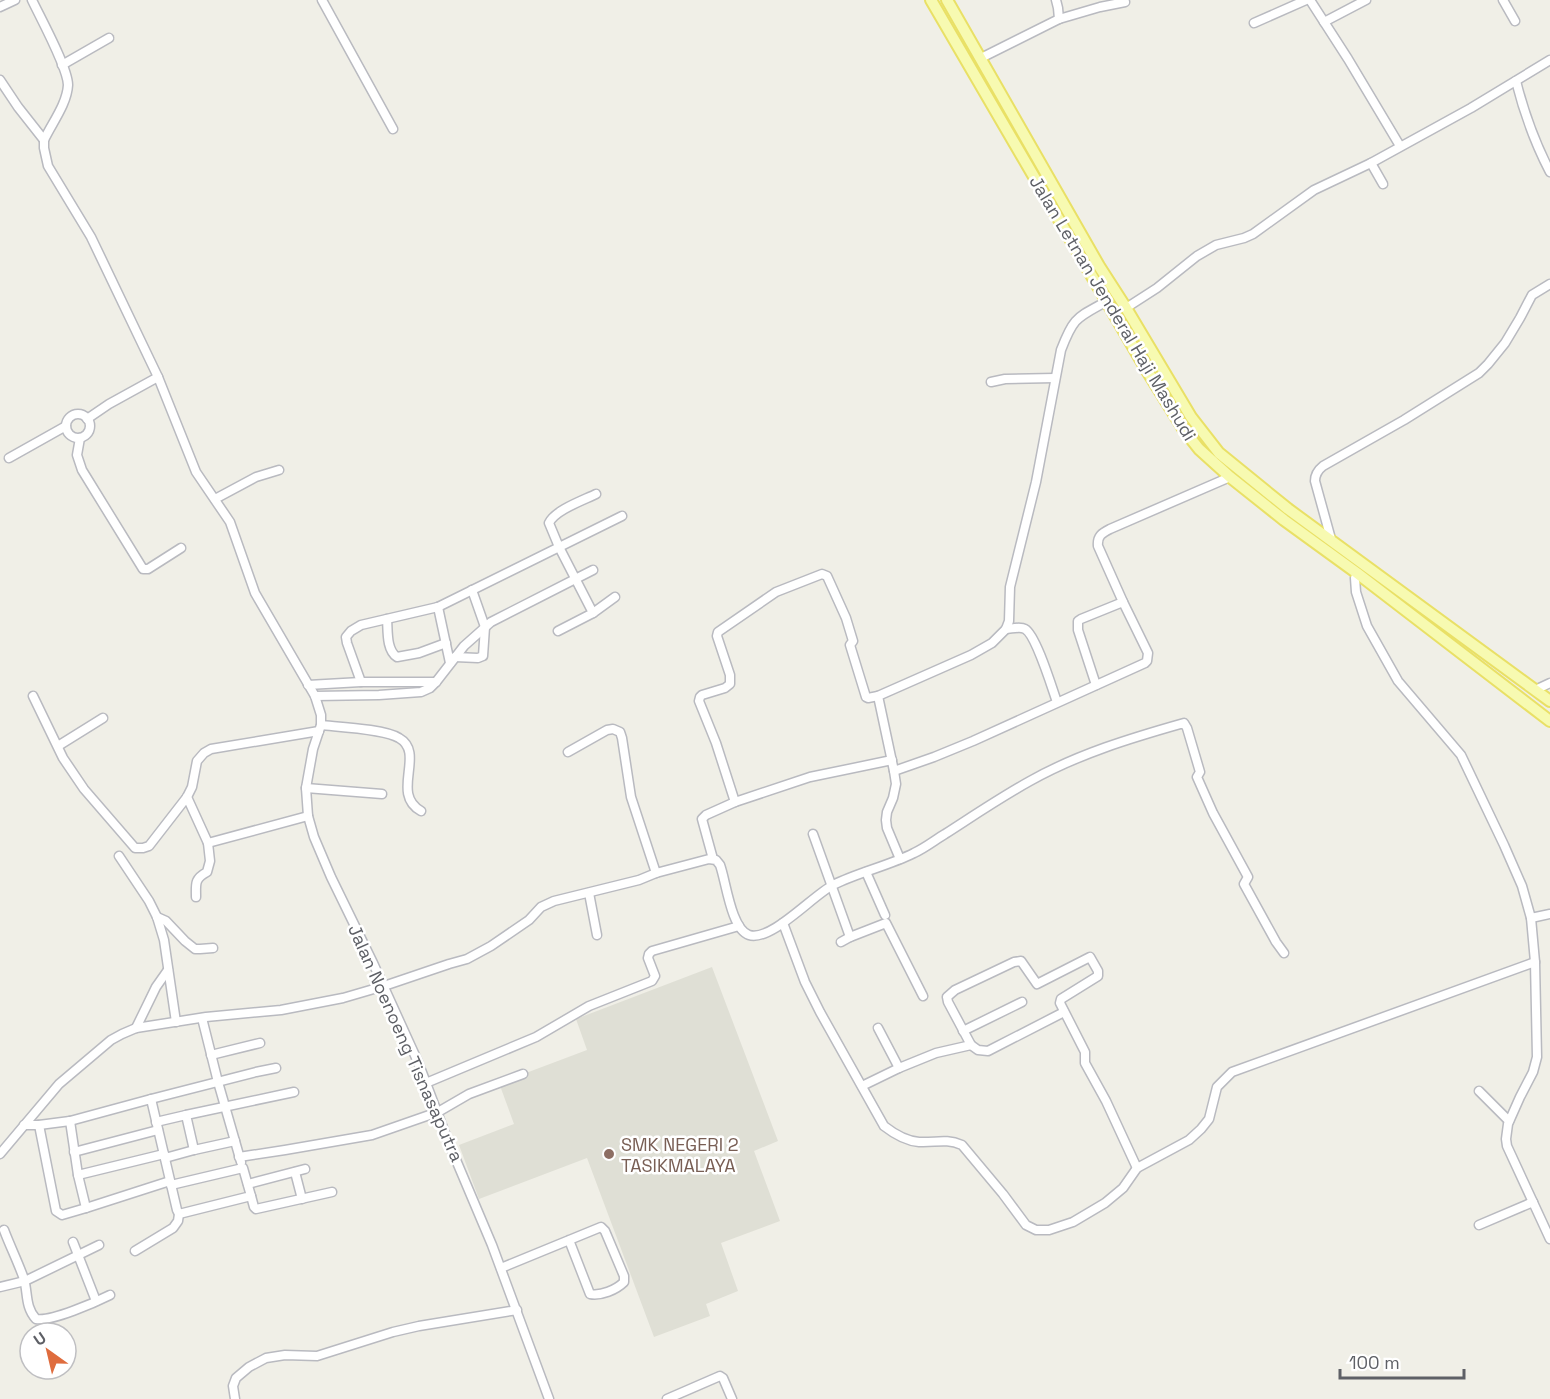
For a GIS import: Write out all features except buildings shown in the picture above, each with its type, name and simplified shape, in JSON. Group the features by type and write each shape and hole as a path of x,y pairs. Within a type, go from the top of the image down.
{"main road":[{"name":"Jalan Letnan Jenderal Haji Mashudi","path":"932,0 1146,369 1184,430 1199,449 1230,477 1284,519 1550,721"},
{"name":"Jalan Letnan Jenderal Haji Mashudi","path":"947,0 1099,266 1191,417 1219,453 1288,509 1550,701"},
{"path":"1146,369 1157,361"}],"street":[{"path":"0,7 15,0"},
{"path":"0,80 44,140 65,97 68,84 62,65 32,0"},
{"path":"322,0 393,129"},
{"path":"1056,0 1059,19"},
{"path":"1254,23 1308,0 1348,59 1400,146"},
{"path":"1324,22 1366,0"},
{"path":"1503,0 1515,21"},
{"path":"981,58 1059,19 1125,2"},
{"path":"62,65 109,38"},
{"path":"1126,308 1157,288 1197,256 1216,245 1253,234 1314,190 1371,163 1472,108 1550,60"},
{"path":"1516,81 1535,142 1550,172"},
{"name":"Jalan Noenoeng Tisnasaputra","path":"44,140 48,166 91,237 158,377 196,472 234,529 255,593 315,696 321,715 320,728 313,749 306,788 308,816 314,837 384,986 426,1083 501,1268 549,1399"},
{"path":"1371,163 1383,184"},
{"path":"1331,539 1315,481 1318,471 1479,373 1505,343 1532,295 1550,284"},
{"path":"735,802 699,700 702,695 725,688 730,684 730,675 717,636 718,632 776,592 825,574 846,618 853,641 850,645 868,698 878,696 971,655 992,643 1006,629 1009,621 1010,587 1036,482 1061,350 1071,326 1083,313 1107,301"},
{"path":"87,419 158,377"},
{"path":"991,382 1005,379 1055,378"},
{"path":"79,414 87,419 90,426 87,433 80,438 72,437 66,426 73,415 79,414"},
{"path":"9,458 66,426"},
{"path":"80,438 77,454 82,470 143,569 148,569 181,548"},
{"path":"214,499 256,477 279,470"},
{"path":"894,771 973,741 1145,663 1148,653 1098,546 1101,533 1230,477"},
{"path":"593,613 559,547 549,522 551,518 596,494"},
{"path":"361,682 346,643 346,637 356,627 438,607 622,516"},
{"path":"315,696 379,695 421,692 430,688 464,646 491,622 593,570"},
{"path":"1357,573 1356,592 1367,626 1398,681 1461,755 1522,886 1531,918 1535,962 1537,1057 1536,1065 1509,1121 1506,1132 1507,1146 1550,1239"},
{"path":"453,660 482,657 485,627 472,590"},
{"path":"558,631 593,613 615,597"},
{"path":"1096,686 1078,630 1078,621 1123,602"},
{"path":"438,607 446,643 453,660"},
{"path":"387,619 390,650 394,656 419,654 446,643"},
{"path":"1006,629 1024,629 1032,638 1057,702"},
{"path":"378,682 379,695"},
{"path":"400,682 400,693"},
{"path":"308,685 436,682"},
{"path":"1535,690 1550,683"},
{"path":"33,696 63,758 84,789 135,848 149,846 187,797 192,787 196,761 204,753 211,749 320,728 391,734 402,739 409,751 407,792 411,803 421,811"},
{"path":"878,696 896,784 886,828 900,859"},
{"path":"58,746 103,718"},
{"path":"892,760 810,777 735,802 702,819 713,859 720,865 739,926 750,935 765,934 833,886 915,853 1029,781 1062,764 1090,752 1184,723 1188,728 1200,772 1197,777 1213,813 1248,877 1244,884 1284,953"},
{"path":"568,752 607,730 613,729 620,732 632,797 656,873"},
{"path":"306,788 382,794"},
{"path":"187,797 207,843 210,861 207,873 200,876 196,882 196,897"},
{"path":"207,843 308,816"},
{"path":"813,834 850,937"},
{"path":"120,856 157,917 164,940 176,1022"},
{"path":"0,1154 59,1083 111,1040 136,1028 281,1010 343,998 384,986 467,959 529,920 547,904 713,859"},
{"path":"866,872 885,915"},
{"path":"589,893 597,934"},
{"path":"1531,918 1550,914"},
{"path":"157,917 166,921 195,949 213,948"},
{"path":"783,923 805,982 855,1077 884,1126 890,1131 917,1142 945,1140 962,1145 1026,1225 1036,1230 1049,1230 1073,1222 1105,1203 1123,1188 1137,1168 1189,1140 1209,1119 1217,1087 1232,1072 1535,962"},
{"path":"841,942 879,925 887,924 923,996"},
{"path":"426,1083 536,1037 590,1006 652,981 655,976 648,958 652,951 739,926"},
{"path":"1064,1012 988,1051 978,1050 971,1045 947,997 955,990 1014,962 1023,963 1032,980 1040,984 1090,957 1098,971 1098,976 1061,999 1060,1003 1085,1052 1085,1063 1106,1101 1137,1168"},
{"path":"136,1028 156,987 168,970"},
{"path":"963,1031 1022,1002"},
{"path":"202,1018 254,1207 256,1209 332,1192"},
{"path":"878,1028 899,1068"},
{"path":"211,1055 260,1043"},
{"path":"862,1086 936,1053 971,1045"},
{"path":"24,1125 70,1121 276,1068"},
{"path":"239,1157 372,1135 438,1112 479,1090 523,1074"},
{"path":"1479,1091 1509,1121"},
{"path":"74,1152 186,1115 294,1092"},
{"path":"135,1251 173,1228 178,1221 179,1214 151,1099"},
{"path":"186,1115 194,1150"},
{"path":"70,1121 78,1175 86,1208"},
{"path":"39,1125 56,1212 62,1215 171,1183 243,1168"},
{"path":"78,1175 235,1141"},
{"path":"248,1184 305,1169"},
{"path":"295,1172 302,1199"},
{"path":"179,1214 251,1196"},
{"path":"1479,1225 1533,1202"},
{"path":"501,1268 569,1240 601,1227 624,1276 624,1282 619,1287 598,1294 590,1294 569,1240"},
{"path":"4,1230 25,1281 29,1308 36,1319 42,1320 110,1294"},
{"path":"73,1242 96,1301"},
{"path":"0,1287 25,1281 99,1245"},
{"path":"235,1399 233,1386 236,1378 249,1367 266,1358 285,1355 317,1356 419,1326 517,1310"},
{"path":"667,1399 720,1376 732,1399"}],"shaded area":[{"name":"SMK NEGERI 2 TASIKMALAYA","path":"712,967 778,1141 754,1151 780,1221 721,1243 738,1291 706,1304 710,1316 654,1337 587,1158 479,1199 459,1145 514,1124 499,1083 587,1050 576,1019"}],"place":[{"name":"SMK NEGERI 2 TASIKMALAYA","path":"609,1154"}]}
